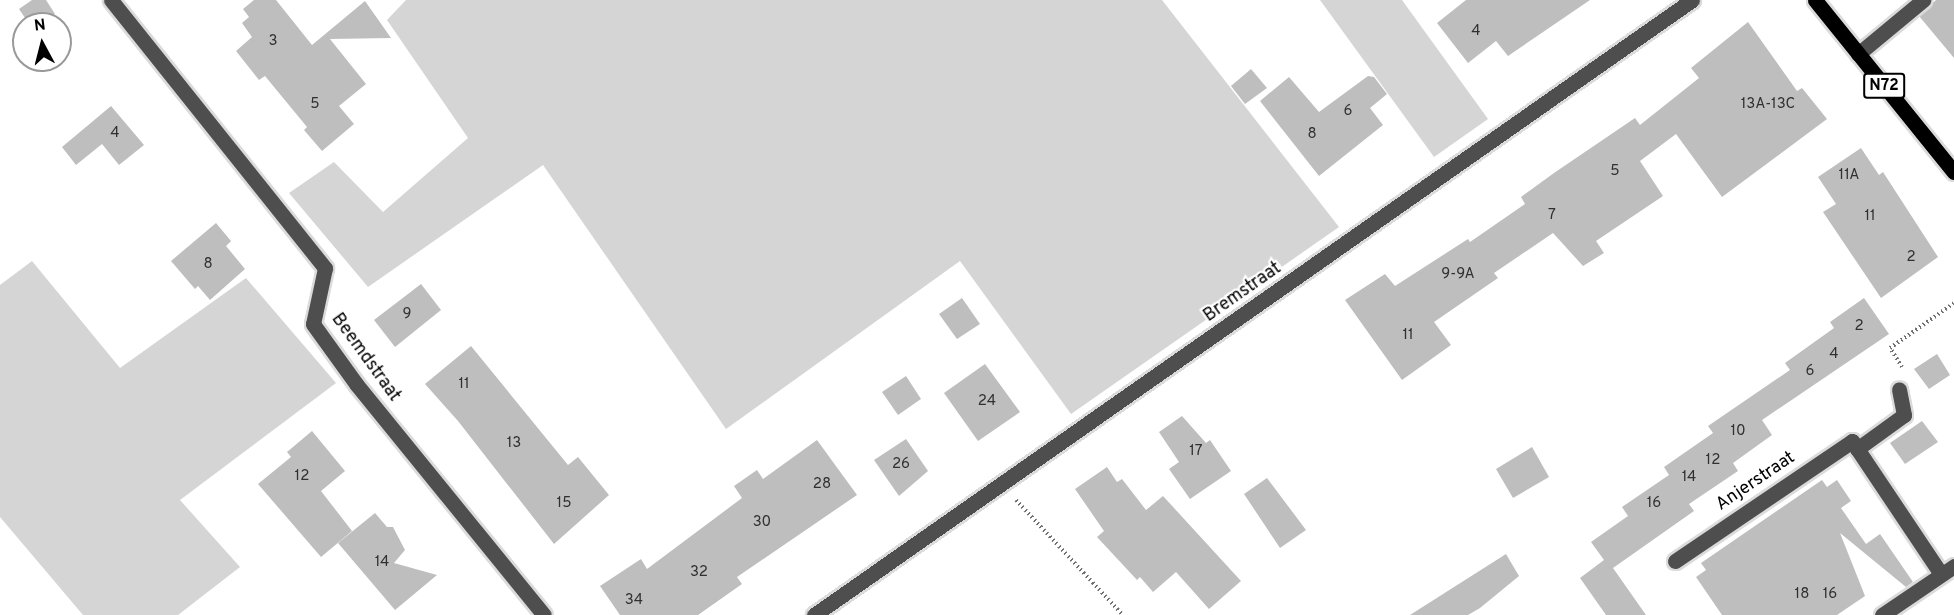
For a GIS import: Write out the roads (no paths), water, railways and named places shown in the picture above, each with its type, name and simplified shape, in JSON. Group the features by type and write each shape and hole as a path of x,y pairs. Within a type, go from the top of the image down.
{"main road":[{"name":"N72","path":"1815,0 1954,172"}],"street":[{"name":"Beemdstraat","path":"111,0 325,268 313,324 357,385 544,615"},
{"name":"Bremstraat","path":"814,615 1003,486 1692,0"},
{"path":"1858,54 1923,0"},
{"name":"Anjerstraat","path":"1675,561 1852,441 1857,449 1904,415 1899,389"},
{"path":"1857,449 1948,570 1882,615"}]}
